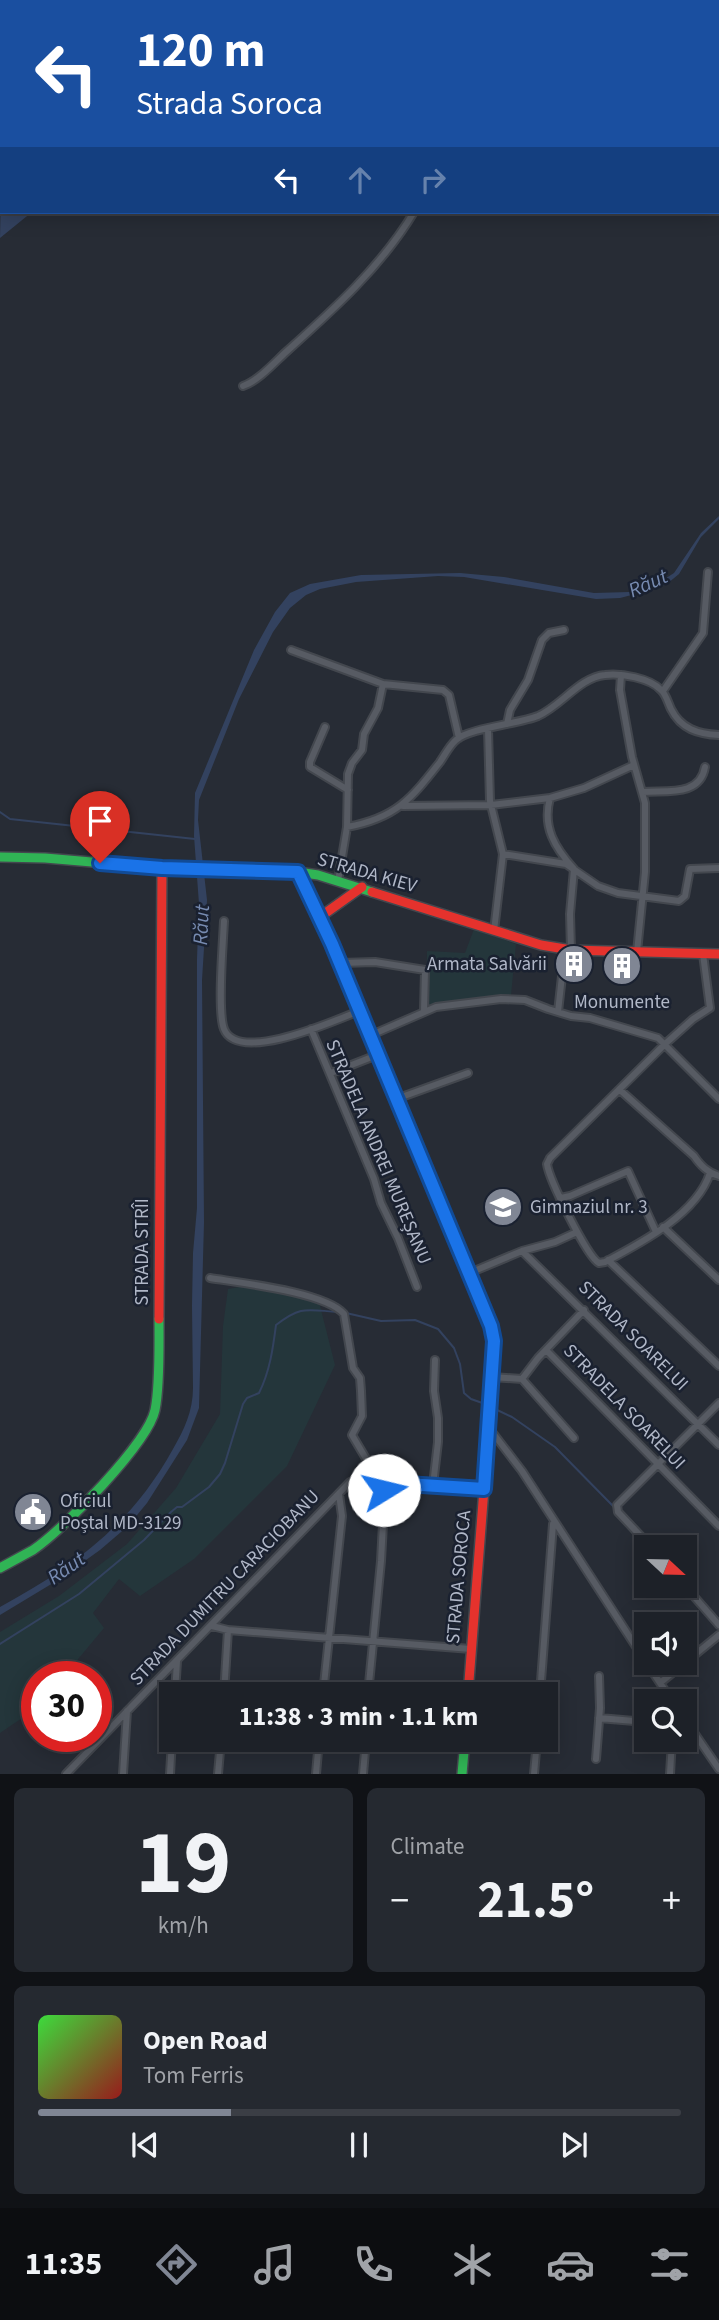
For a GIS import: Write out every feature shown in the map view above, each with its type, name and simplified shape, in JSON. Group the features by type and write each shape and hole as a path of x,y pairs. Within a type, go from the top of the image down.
{"street":[{"path":"243,386 278,360 357,286 413,214"},
{"path":"663,691 703,633 708,572"},
{"path":"507,724 510,710 528,680 542,640 549,633 564,630"},
{"path":"291,650 383,684 443,690 449,695 459,738"},
{"path":"621,675 620,690 634,765 643,792 646,830 638,952"},
{"path":"347,827 379,818 403,806 459,738 538,716 593,677 621,675 654,685 663,691 674,715 682,724 698,734 719,735"},
{"path":"338,881 347,827 351,767 362,750 364,734 378,708 383,684"},
{"path":"325,727 310,767 348,790"},
{"path":"488,729 491,805 503,854 494,931"},
{"path":"403,806 491,805 550,798 584,788 634,765"},
{"path":"643,792 692,788 700,782 705,767"},
{"path":"550,798 546,816 548,829 574,869 568,949 558,1012"},
{"path":"503,854 558,862 574,869 598,886 643,897 683,899 690,869 719,868"},
{"name":"STRADA KIEV","path":"0,857 193,870 298,872 362,887 541,945 568,949 719,954"},
{"name":"STRADA STRÎI","path":"0,1569 45,1541 78,1512 132,1450 155,1411 159,1321 162,868"},
{"name":"STRADA SOROCA","path":"298,872 340,963 467,1274 491,1326 494,1341 491,1399 469,1682"},
{"path":"320,916 362,887"},
{"path":"224,921 222,1021 227,1034 238,1042 265,1042 359,1011"},
{"path":"703,954 714,1008 693,1019 666,1044 548,1161 548,1170 594,1261 601,1263 663,1227 704,1189 710,1173"},
{"path":"340,963 375,962 425,970 424,1011"},
{"path":"369,1036 424,1011 442,1006 525,1000 558,1012 606,1022 656,1037 719,1099"},
{"name":"STRADELA ANDREI MUREȘANU","path":"311,1029 417,1287"},
{"path":"331,1073 377,1055"},
{"path":"396,1099 468,1073"},
{"path":"620,1090 710,1173 719,1176"},
{"path":"561,1198 628,1171 656,1232"},
{"path":"663,1227 719,1280"},
{"path":"467,1274 578,1232"},
{"name":"STRADA SOARELUI","path":"522,1251 719,1445"},
{"path":"608,1260 719,1366"},
{"path":"210,1278 282,1290 327,1302 344,1314 353,1370 360,1378 362,1416 352,1435 369,1462 365,1475 371,1480 385,1486 391,1483 484,1489"},
{"name":"STRADELA SOARELUI","path":"584,1310 546,1350 719,1526"},
{"path":"522,1379 546,1350"},
{"path":"433,1485 438,1442 438,1418 434,1397 435,1360"},
{"path":"492,1377 522,1379 573,1438"},
{"path":"639,1535 617,1510 617,1505 719,1403"},
{"path":"489,1428 522,1471 634,1644"},
{"name":"STRADA DUMITRU CARACIOBANU","path":"66,1774 350,1482 365,1475"},
{"path":"369,1682 385,1486"},
{"path":"324,1682 341,1523 339,1494"},
{"path":"541,1682 553,1522"},
{"path":"695,1598 719,1625"},
{"path":"212,1626 228,1630 471,1650"},
{"path":"225,1682 228,1630"},
{"path":"660,1683 719,1635"},
{"path":"176,1682 177,1661"},
{"path":"655,1675 664,1689"},
{"path":"596,1759 599,1676"},
{"path":"123,1774 127,1711"},
{"path":"599,1718 634,1721"},
{"path":"697,1736 718,1765"},
{"path":"170,1774 171,1752"},
{"path":"218,1774 220,1752"},
{"path":"316,1774 318,1752"},
{"path":"363,1774 365,1752"},
{"path":"462,1774 464,1752"},
{"path":"534,1774 536,1752"},
{"path":"670,1774 671,1752"}],"shaded area":[{"path":"474,929 516,944 511,995 426,1007 427,951 465,953"},
{"path":"245,1286 318,1298 335,1365 287,1466 194,1559 140,1596 119,1579 93,1613 104,1628 76,1661 21,1661 21,1719 0,1733 0,1632 59,1596 127,1544 176,1488 220,1414 223,1326 228,1289"}],"water":[{"path":"0,214 30,214 0,238"},
{"name":"Răut","path":"719,516 701,537 679,574 655,589 620,598 596,599 464,577 438,576 356,582 320,589 306,595 290,608 273,632 239,699 199,800 198,820 207,900 202,980 204,1222 199,1408 187,1440 147,1503 128,1526 58,1580 0,1615 0,1607 77,1559 120,1522 157,1476 181,1435 190,1412 193,1396 193,1253 197,1208 199,904 194,836 195,793 254,650 275,612 290,593 310,584 361,575 460,573 504,577 594,593 629,592 660,582 674,573 701,533"}],"waterway":[{"path":"0,812 10,819 195,839"},
{"path":"0,1644 79,1594 144,1540 177,1507 182,1507 209,1487 225,1463 243,1404 247,1398 259,1393 263,1385 276,1325 292,1314 305,1310 338,1312"},
{"path":"346,1313 381,1321 415,1320 438,1329 454,1348 460,1364 464,1393 471,1399 488,1405"},
{"path":"493,1408 512,1417 555,1447 613,1506"},
{"path":"627,1517 640,1530"},
{"path":"697,1595 719,1620"}],"traffic: fast":[{"path":"0,857 162,868 298,872 318,875 372,892"},
{"path":"0,1568 47,1540 83,1506 121,1464 149,1425 155,1410 158,1389 159,1319"},
{"path":"462,1774 464,1752"}],"traffic: slow":[{"path":"298,872 332,944 477,1294"}],"traffic: jam":[{"path":"159,1319 162,868"},
{"path":"320,917 362,887"},
{"path":"372,892 541,945 571,950 719,954"},
{"path":"469,1682 490,1412 493,1334 477,1294"}],"place":[{"name":"Armata Salvării","path":"574,964"},
{"name":"Monumente","path":"622,966"},
{"name":"Gimnaziul nr. 3","path":"503,1207"},
{"name":"Oficiul Poștal MD-3129","path":"33,1512"}],"route":[{"path":"100,863 162,868 298,872 320,916 467,1274 491,1326 494,1341 484,1489 391,1483 386,1484 384,1490"}]}
